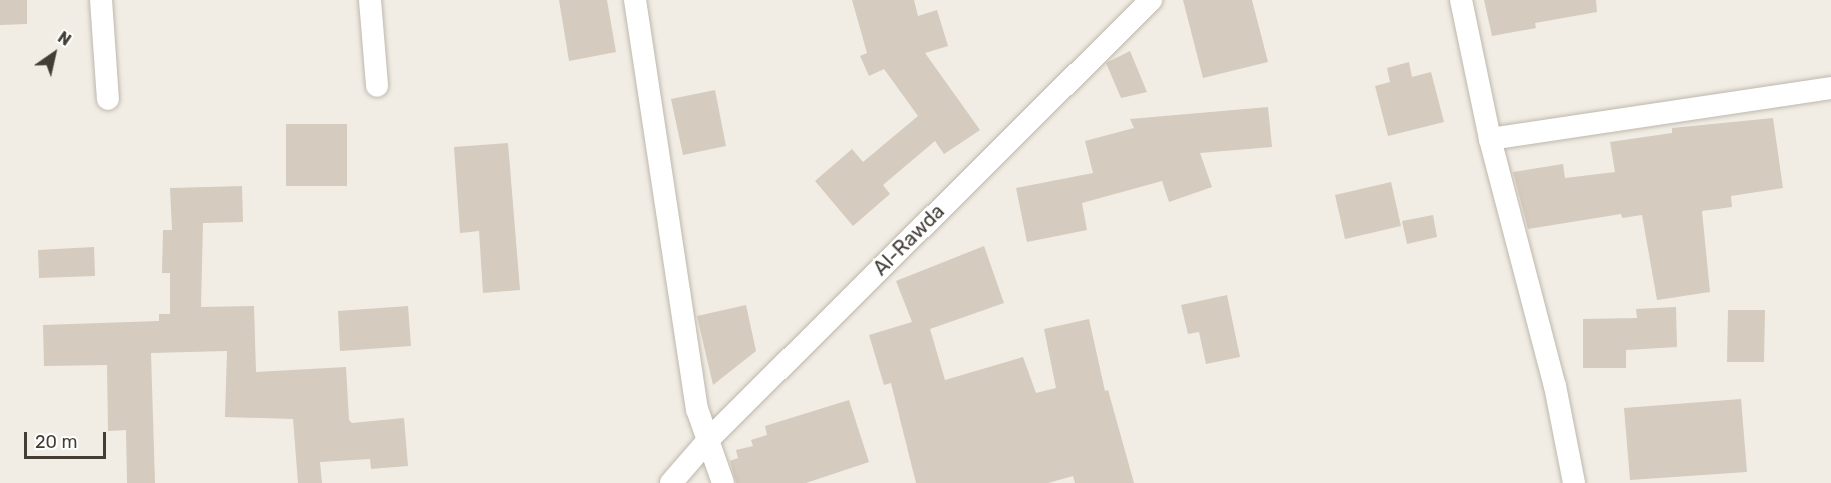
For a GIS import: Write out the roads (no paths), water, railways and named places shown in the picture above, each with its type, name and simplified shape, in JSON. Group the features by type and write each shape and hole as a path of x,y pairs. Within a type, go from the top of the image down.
{"street":[{"path":"101,0 108,99"},
{"path":"370,0 377,86"},
{"path":"635,0 697,409 723,483"},
{"name":"Al-Rawda","path":"670,483 709,439 1151,0"},
{"path":"1461,0 1490,139 1556,386 1574,483"},
{"path":"1490,139 1831,88"}]}
